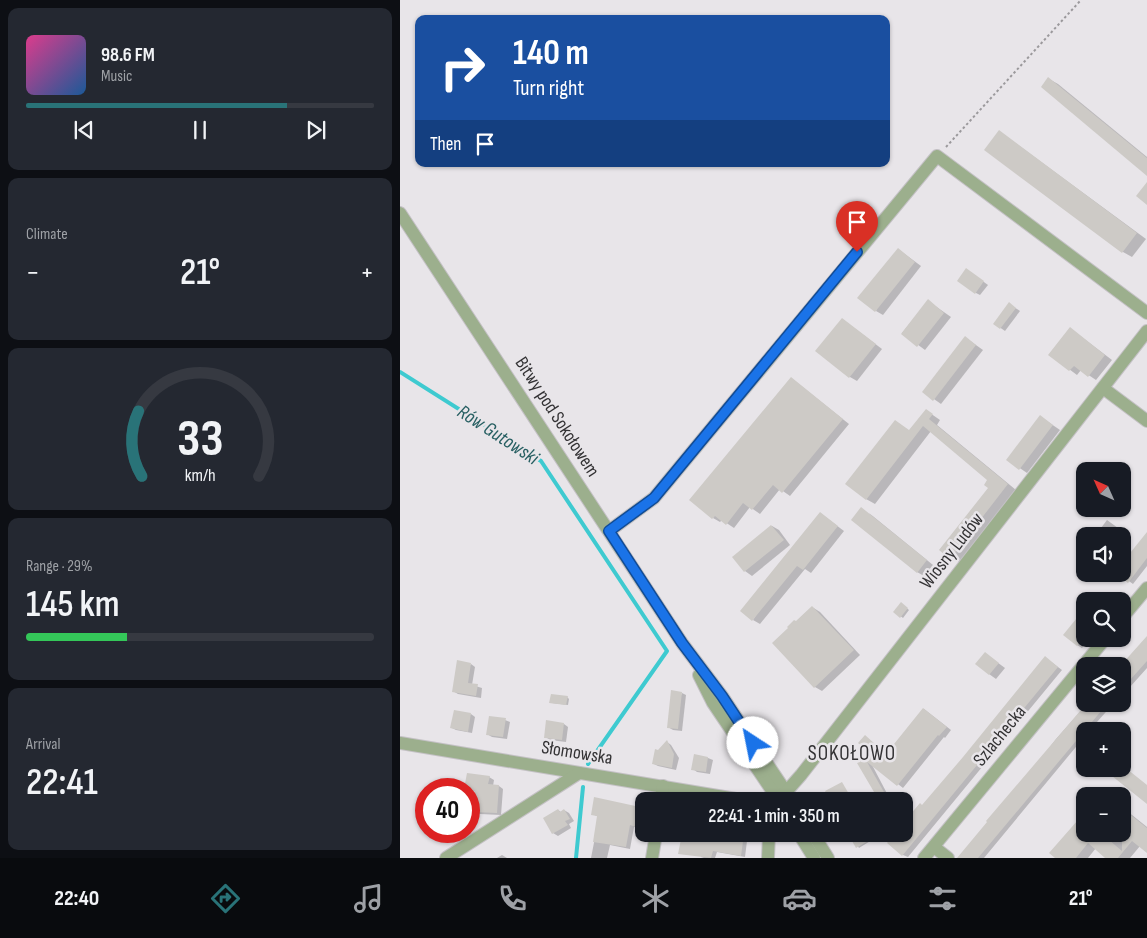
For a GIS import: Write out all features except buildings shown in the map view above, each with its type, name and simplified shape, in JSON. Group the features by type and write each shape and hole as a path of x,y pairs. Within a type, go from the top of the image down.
{"street":[{"path":"609,531 654,498 937,156 1147,312"},
{"name":"Bitwy pod Sokołowem","path":"400,213 682,643 722,696 778,792"},
{"name":"Wiosny Ludów","path":"787,792 1147,332"},
{"path":"1103,388 1147,421"},
{"path":"1131,607 1147,588"},
{"name":"Szlachecka","path":"924,858 1098,647"},
{"name":"Słomowska","path":"400,743 697,792"},
{"path":"446,858 579,773"},
{"path":"662,792 663,786"},
{"path":"652,858 655,842"},
{"path":"768,858 769,842"},
{"path":"804,842 814,858"},
{"path":"818,842 828,858"},
{"path":"934,846 948,858"}],"path":[{"path":"937,156 1081,0"}],"waterway":[{"name":"Rów Gutowski","path":"400,372 541,461 667,651 588,764"},
{"name":"Rów Gutowski","path":"576,858 583,787"}],"district":[{"name":"SOKOŁOWO","path":"852,753"}],"route":[{"path":"753,743 722,696 682,643 609,531 654,498 857,252"}]}
